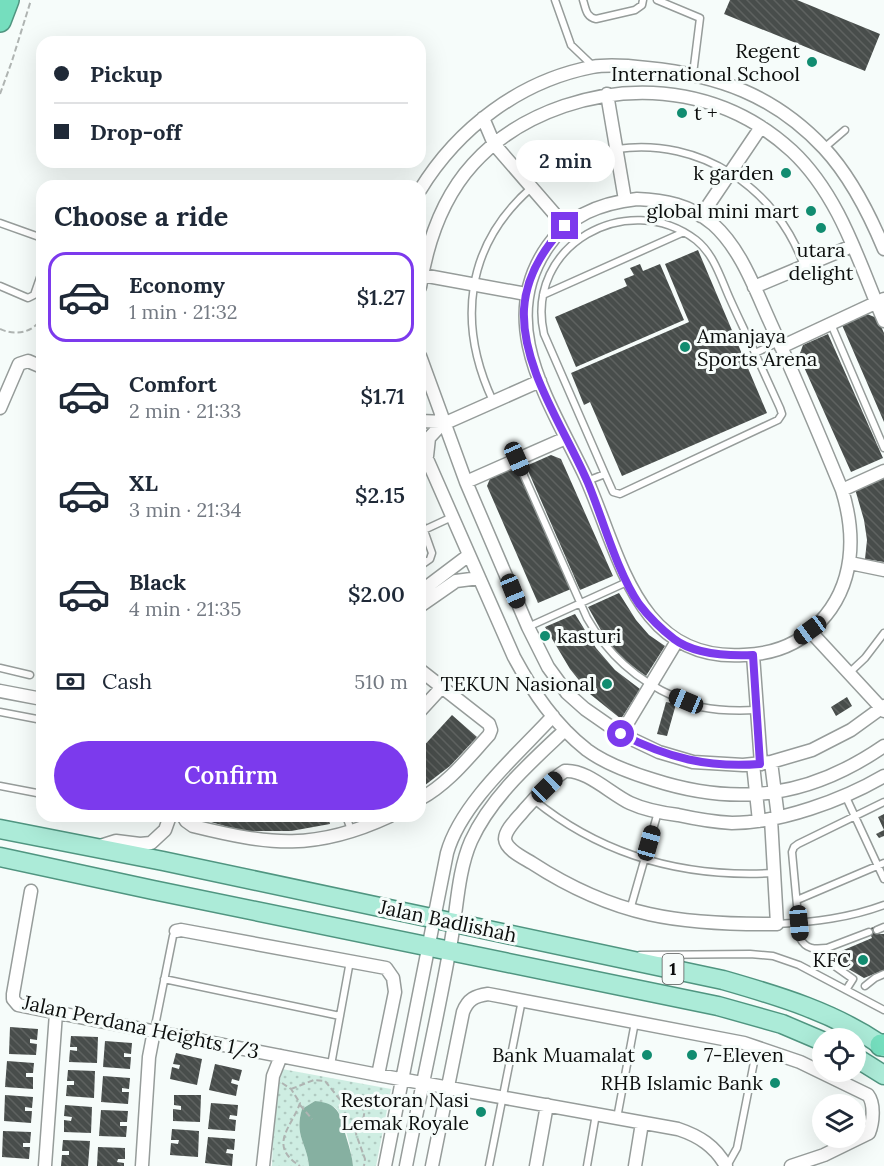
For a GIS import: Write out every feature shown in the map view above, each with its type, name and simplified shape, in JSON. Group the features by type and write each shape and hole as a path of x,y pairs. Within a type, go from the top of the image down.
{"highway":[{"path":"0,21 8,0"}],"main road":[{"name":"Jalan Badlishah","path":"0,829 163,861 723,980 769,993 832,1017 883,1045"},
{"name":"Jalan Badlishah","path":"0,857 164,893 718,1006 782,1024 812,1037"},
{"path":"866,1064 884,1076"}],"street":[{"path":"426,182 452,146 468,130 531,88 594,67 636,67 693,74 729,84 750,93 790,119 824,148 860,198 884,249"},
{"path":"426,258 441,215 457,185 473,163 494,144 525,122 584,99 607,94 663,93 700,99 725,108 761,127 792,152 818,179 880,301 884,321"},
{"path":"607,94 625,200"},
{"path":"483,118 494,144 565,226"},
{"path":"701,216 761,127"},
{"path":"468,130 494,144"},
{"path":"625,200 672,203 687,208 701,216 725,237 744,266 754,287 842,490 851,529 850,563 839,595 830,611 810,630 795,642 779,649 753,655 716,654 696,650 677,641 658,626 639,604 627,582 587,481 540,381 524,326 526,294 541,256 565,226 576,217 592,209 625,200"},
{"path":"754,287 852,246"},
{"path":"426,281 474,285 526,294"},
{"path":"780,344 880,301"},
{"path":"0,408 19,363 28,361 36,364"},
{"path":"426,371 466,482 528,627 548,667 567,693 585,710 621,734 677,758 727,765 762,763 812,750 851,730 883,708 810,630"},
{"path":"540,381 446,422 429,438 427,460 514,657 525,678 565,729 588,751 611,764 690,791 720,795 756,794 812,783 846,770 884,746"},
{"path":"426,421 446,422"},
{"path":"466,482 567,438"},
{"path":"842,490 884,471"},
{"path":"426,587 469,555"},
{"path":"850,563 884,570"},
{"path":"426,602 456,581 478,578"},
{"path":"621,734 677,641"},
{"path":"753,655 762,763 756,794 769,819"},
{"path":"426,675 489,724 490,732 450,777 426,795"},
{"path":"426,704 442,687"},
{"path":"0,691 36,698"},
{"path":"385,1166 447,853 459,823 481,794 553,716"},
{"path":"405,1166 450,951 462,871 472,839 490,809 505,791 565,729"},
{"path":"762,763 775,791 769,819 777,924 730,925 692,922 630,910 596,898 549,874 512,850 506,843 507,833 534,800 560,774 571,771 579,773 630,803 658,812 723,822 769,819 845,795 884,776"},
{"path":"93,848 116,841 151,843 165,830 168,822"},
{"path":"187,822 193,826 240,837 276,842 304,842 373,822"},
{"name":"Jalan Perdana Heights 1/3","path":"31,891 13,999 18,1005 378,1075 678,1129 701,1138 721,1157 726,1166"},
{"path":"176,931 181,930 386,968 395,984 395,992 378,1075 389,1075 398,1070 408,1056"},
{"path":"432,1166 463,1012 470,1000 488,994 757,1046 800,1062 868,1095 872,1100 869,1133 824,1155 791,1166"},
{"path":"45,1166 56,1012"},
{"path":"142,1166 149,1057 154,1031"},
{"path":"263,1166 273,1076 281,1056"},
{"path":"536,1166 547,1105"},
{"path":"635,1166 642,1123"}],"lane":[{"path":"555,0 571,45 594,67"},
{"path":"583,0 587,14 591,18 596,18 635,10 642,5 643,0"},
{"path":"657,0 700,18 693,74"},
{"path":"824,148 844,130"},
{"path":"616,149 642,147 666,149 703,159 731,172 758,193 776,214 792,238 804,266"},
{"path":"493,401 473,341 474,285 491,235 511,208 531,188"},
{"path":"638,220 664,224 684,232 703,246 713,262 782,414 778,420 620,494 613,492 544,334 541,321 543,295 550,270 565,250 588,233 622,222 638,220"},
{"path":"0,223 36,236"},
{"path":"543,295 684,232"},
{"path":"0,286 28,298 34,295 36,289"},
{"path":"830,324 884,448"},
{"path":"755,353 780,344"},
{"path":"517,459 580,603 597,636 617,661 650,686 698,706 728,711 757,710"},
{"path":"587,481 606,474"},
{"path":"426,529 452,517"},
{"path":"426,536 432,556 426,561"},
{"path":"528,627 627,582"},
{"path":"849,673 865,658 884,633"},
{"path":"0,668 30,675"},
{"path":"0,712 36,719"},
{"path":"0,786 36,793"},
{"path":"845,795 881,864 884,879"},
{"path":"534,800 579,832 644,859 721,873 774,873"},
{"path":"869,933 827,948 809,948 803,945 800,938 792,852 794,847 884,802"},
{"path":"630,910 658,812"},
{"path":"348,822 351,830"},
{"path":"797,900 881,864"},
{"path":"777,924 845,917 884,905"},
{"path":"154,1031 173,936 176,931"},
{"path":"827,948 836,967 853,979 846,990"},
{"path":"613,955 750,954 773,956 799,965 884,1010"},
{"path":"331,1065 350,961"},
{"path":"865,986 884,974"},
{"path":"164,979 340,1016"},
{"path":"489,1166 522,1000"},
{"path":"617,1118 635,1022"},
{"path":"726,1166 737,1148 757,1046"},
{"path":"587,1166 596,1114"}],"path":[{"path":"0,94 31,0"},
{"path":"0,329 6,332 24,333 36,325"},
{"path":"273,1076 291,1089 312,1119"},
{"path":"291,1089 314,1080 326,1081 341,1101 361,1106 365,1112 364,1118 356,1134 364,1166"},
{"path":"300,1104 285,1130 283,1140 289,1158 300,1166"}],"shaded area":[{"path":"282,1069 391,1089 376,1166 353,1166 347,1134 338,1111 332,1106 315,1101 302,1109 299,1126 309,1166 272,1166 274,1113"},
{"path":"315,1101 329,1104 337,1110 353,1166 309,1166 299,1126 302,1109"}],"building":[{"path":"730,0 797,0 880,34 865,71 724,14"},
{"name":"Amanjaya Sports Arena","path":"698,250 767,413 622,476 590,402 584,405 571,373 689,322 665,264"},
{"path":"640,264 643,271 660,264 684,320 576,367 555,317 627,286 624,279 634,275 630,268"},
{"path":"867,314 877,318 884,333 884,422 842,325"},
{"path":"828,334 883,458 851,472 799,356 803,345"},
{"path":"551,455 561,459 613,576 580,590 526,466"},
{"path":"516,465 571,589 538,603 487,486 491,476"},
{"path":"884,476 884,562 865,559 867,540 855,489"},
{"path":"619,593 636,620 649,635 665,646 646,676 625,661 607,641 588,607"},
{"path":"575,614 596,648 615,670 640,689 621,719 590,694 570,669 545,627"},
{"path":"847,697 852,706 836,716 831,707"},
{"path":"666,702 676,704 667,736 657,734"},
{"path":"452,715 477,737 450,766 426,784 426,743"},
{"path":"884,814 884,830 878,817"},
{"path":"211,822 330,822 330,824 291,831 242,831"},
{"path":"884,830 884,836 879,838 876,834"},
{"name":"KFC","path":"876,926 879,934 884,934 884,970 864,978 845,967 839,952 872,938 868,929"},
{"path":"10,1027 38,1029 37,1040 30,1039 30,1043 37,1044 36,1055 9,1054"},
{"path":"71,1036 98,1037 97,1063 69,1062 70,1050 77,1051 77,1047 70,1047"},
{"path":"105,1041 132,1043 131,1054 124,1053 124,1057 131,1057 130,1069 103,1067"},
{"path":"176,1053 202,1059 197,1085 170,1079 172,1067 179,1069 180,1065 173,1064"},
{"path":"7,1061 34,1063 33,1073 26,1073 26,1077 33,1077 33,1089 5,1087"},
{"path":"215,1064 242,1070 239,1081 232,1079 231,1083 238,1085 236,1096 209,1090"},
{"path":"68,1070 95,1071 94,1098 66,1096 67,1085 74,1085 74,1081 67,1081"},
{"path":"103,1076 130,1078 129,1089 122,1088 122,1092 129,1092 128,1104 101,1102"},
{"path":"5,1095 33,1097 32,1108 25,1107 25,1111 32,1111 31,1123 4,1121"},
{"path":"174,1095 201,1095 200,1122 173,1121 173,1109 181,1110 181,1106 174,1105"},
{"path":"211,1103 238,1105 237,1116 230,1115 229,1119 236,1120 235,1131 208,1129"},
{"path":"65,1105 92,1107 91,1133 64,1132 64,1120 71,1121 72,1117 64,1116"},
{"path":"101,1110 128,1111 127,1122 120,1122 120,1126 127,1126 126,1137 99,1136"},
{"path":"172,1129 199,1131 198,1157 170,1155 171,1143 178,1144 179,1140 171,1140"},
{"path":"3,1131 31,1132 30,1143 23,1143 23,1147 30,1147 29,1159 2,1157"},
{"path":"208,1137 235,1139 234,1150 227,1149 226,1153 233,1154 232,1166 205,1163"},
{"path":"63,1140 90,1141 88,1166 61,1166 62,1155 69,1155 69,1151 62,1151"},
{"path":"98,1147 125,1148 125,1159 118,1159 117,1162 124,1163 124,1166 97,1166"}],"place":[{"name":"Regent International School","path":"812,62"},
{"name":"t +","path":"682,113"},
{"name":"k garden","path":"786,173"},
{"name":"global mini mart","path":"811,211"},
{"name":"utara delight","path":"821,228"},
{"name":"Amanjaya Sports Arena","path":"685,347"},
{"name":"kasturi","path":"545,636"},
{"name":"TEKUN Nasional","path":"607,684"},
{"name":"KFC","path":"863,960"},
{"name":"Bank Muamalat","path":"647,1055"},
{"name":"7-Eleven","path":"692,1055"},
{"name":"RHB Islamic Bank","path":"775,1083"},
{"name":"Restoran Nasi Lemak Royale","path":"481,1112"}],"route":[{"path":"565,226 541,256 526,294 524,326 533,364 587,481 627,582 639,604 658,626 677,641 696,650 738,656 753,655 760,764 727,765 693,762 641,744 621,734"}]}
